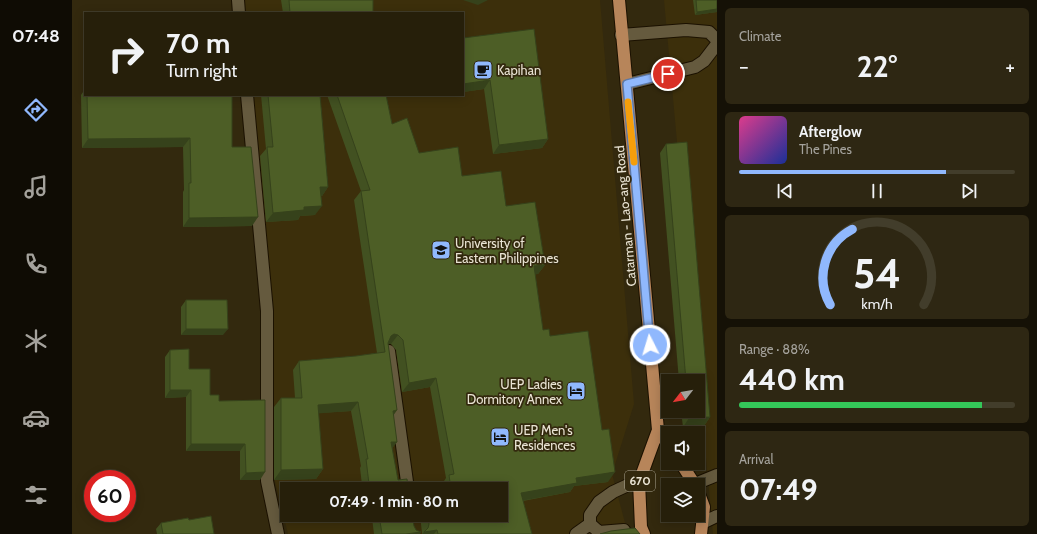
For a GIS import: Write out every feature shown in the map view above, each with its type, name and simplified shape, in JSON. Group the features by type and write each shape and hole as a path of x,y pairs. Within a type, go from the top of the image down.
{"main road":[{"name":"Catarman - Lao-ang Road","path":"619,0 658,430 639,482 643,531"},
{"name":"Catarman - Lao-ang Road","path":"658,430 661,434"}],"street":[{"path":"238,0 239,12"},
{"path":"622,35 686,30 709,32 717,40"},
{"path":"627,84 695,67 704,61 717,44"},
{"path":"247,96 267,311 267,481 278,534"},
{"path":"389,351 407,482"},
{"path":"705,482 717,475"},
{"path":"639,482 613,492 599,502 590,515 590,524 598,532 643,531"},
{"path":"702,529 717,516"},
{"path":"576,534 590,524"}],"shaded area":[{"name":"University of Eastern Philippines","path":"243,0 600,0 634,404 612,474 628,534 288,534 285,522 508,522 508,482 280,482 280,501 275,481 250,96 464,96 464,12 244,12"},
{"path":"664,0 717,0 717,534 713,534 705,447 705,426 703,426 702,418 705,418 705,374 698,374"}],"building":[{"path":"289,0 373,0 373,12 290,12"},
{"path":"696,0 717,0 717,9 697,12"},
{"path":"534,29 548,139 499,145 490,80 464,84 464,38"},
{"path":"87,96 232,96 232,147 251,147 258,217 189,218 189,183 191,183 190,138 88,139"},
{"path":"268,96 320,96 328,187 320,187 322,206 304,207 304,210 273,213 267,147 273,147"},
{"path":"337,96 386,96 392,124 407,118 419,153 458,147 462,176 501,171 506,206 535,202 545,265 534,266 543,330 549,329 550,336 588,331 602,430 609,429 615,472 576,478 577,483 521,493 532,534 438,534 437,530 424,532 428,528 429,522 508,522 508,482 450,482 449,475 454,474 436,378 409,383 403,340 398,335 394,334 391,336 388,343 397,410 393,411 397,442 391,442 398,480 407,479 407,482 369,482 366,459 368,459 358,402 318,405 323,469 281,470 281,398 302,398 299,361 385,352 361,191 370,190"},
{"path":"687,142 710,417 705,417 705,374 685,374 666,144"},
{"path":"186,300 227,300 228,329 186,329"},
{"path":"189,349 189,369 210,369 210,395 219,395 219,401 265,400 265,472 246,473 245,444 191,444 191,390 170,390 170,350"},
{"path":"211,516 214,534 163,534 161,523 188,518 189,520"},
{"path":"380,522 413,522 416,530 421,532 406,534 382,534"},
{"path":"635,528 640,534 600,534 611,531"}],"slow traffic":[{"path":"628,102 634,162"}],"place":[{"name":"Kapihan","path":"483,70"},
{"name":"University of Eastern Philippines","path":"441,250"},
{"name":"UEP Ladies Dormitory Annex","path":"576,391"},
{"name":"UEP Men's Residences","path":"500,437"}],"route":[{"path":"650,345 627,84 668,74"}]}
